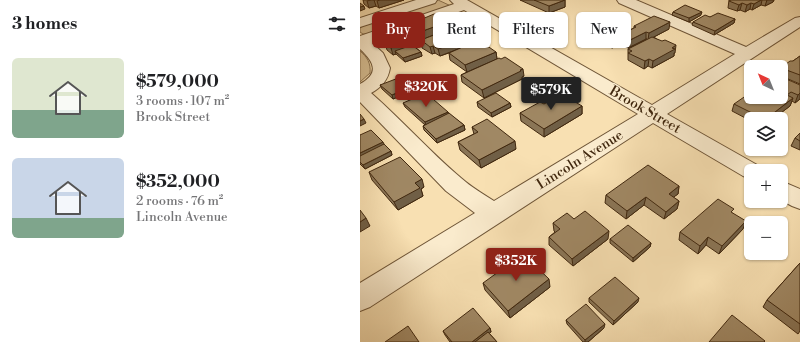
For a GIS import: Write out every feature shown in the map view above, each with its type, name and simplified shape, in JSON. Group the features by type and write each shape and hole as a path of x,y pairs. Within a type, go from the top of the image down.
{"street":[{"path":"360,23 430,0"},
{"path":"624,0 748,54"},
{"path":"461,2 361,41 377,56 382,68 378,80 373,85 360,92 454,185 494,214"},
{"name":"Brook Street","path":"461,2 744,167"},
{"name":"Lincoln Avenue","path":"360,298 800,21"},
{"path":"788,193 800,200"}],"shaded area":[{"path":"438,0 451,6 425,15 425,12 402,12"},
{"path":"372,22 372,34 363,34 360,32 360,28"},
{"path":"360,51 368,60 370,73 360,82"}],"building":[{"path":"534,0 565,0 549,6"},
{"path":"761,0 754,4 751,3 747,5 742,3 739,5 729,1"},
{"path":"685,5 702,12 689,18 673,12"},
{"path":"718,13 735,19 715,31 693,22 705,15 710,17"},
{"path":"433,14 433,27 425,30 425,18"},
{"path":"654,16 670,22 649,33 646,32 631,40 631,30 636,27 634,26"},
{"path":"433,35 433,46 430,47 425,43 425,38"},
{"path":"652,37 662,41 665,40 676,45 672,48 675,49 653,61 649,59 645,61 628,53 632,51 628,49"},
{"path":"404,48 416,48 421,52 403,58 395,51"},
{"path":"460,48 490,48 496,52 465,65 449,53"},
{"path":"800,56 800,75 788,71 788,63"},
{"path":"505,57 523,69 482,90 461,75 499,58 501,59"},
{"path":"401,77 412,86 392,95 380,85"},
{"path":"788,80 800,85 800,93 798,95 791,92 788,94"},
{"path":"426,93 448,112 425,122 403,103"},
{"path":"496,93 510,103 491,113 477,102"},
{"path":"562,94 582,106 544,129 520,113 540,102 544,104"},
{"path":"788,96 793,98 788,102"},
{"path":"744,97 744,104 785,104 775,112 750,112 734,104"},
{"path":"449,113 464,125 436,139 423,126"},
{"path":"360,114 364,119 360,121"},
{"path":"487,119 515,141 479,160 458,142 478,132 472,127"},
{"path":"371,130 383,142 360,153 360,135"},
{"path":"800,133 800,141 795,138"},
{"path":"384,144 391,151 363,165 360,162 360,156"},
{"path":"400,157 422,179 415,183 420,188 394,202 369,172"},
{"path":"648,165 679,186 669,194 679,201 666,212 646,197 627,211 606,195"},
{"path":"718,199 734,209 731,212 744,220 744,223 722,246 708,237 700,246 680,232"},
{"path":"360,210 366,218 360,222"},
{"path":"585,211 609,231 572,259 549,237 560,229 553,223 567,213 574,219"},
{"path":"628,225 651,243 633,258 610,239"},
{"path":"523,254 549,279 508,311 483,283"},
{"path":"800,263 800,324 767,300"},
{"path":"615,277 639,298 614,321 589,298"},
{"path":"586,304 605,324 585,340 566,320"},
{"path":"473,308 490,328 472,342 452,342 443,331"},
{"path":"732,315 765,341 709,342"},
{"path":"408,326 419,342 385,342"},
{"path":"488,332 497,342 475,342"}]}
